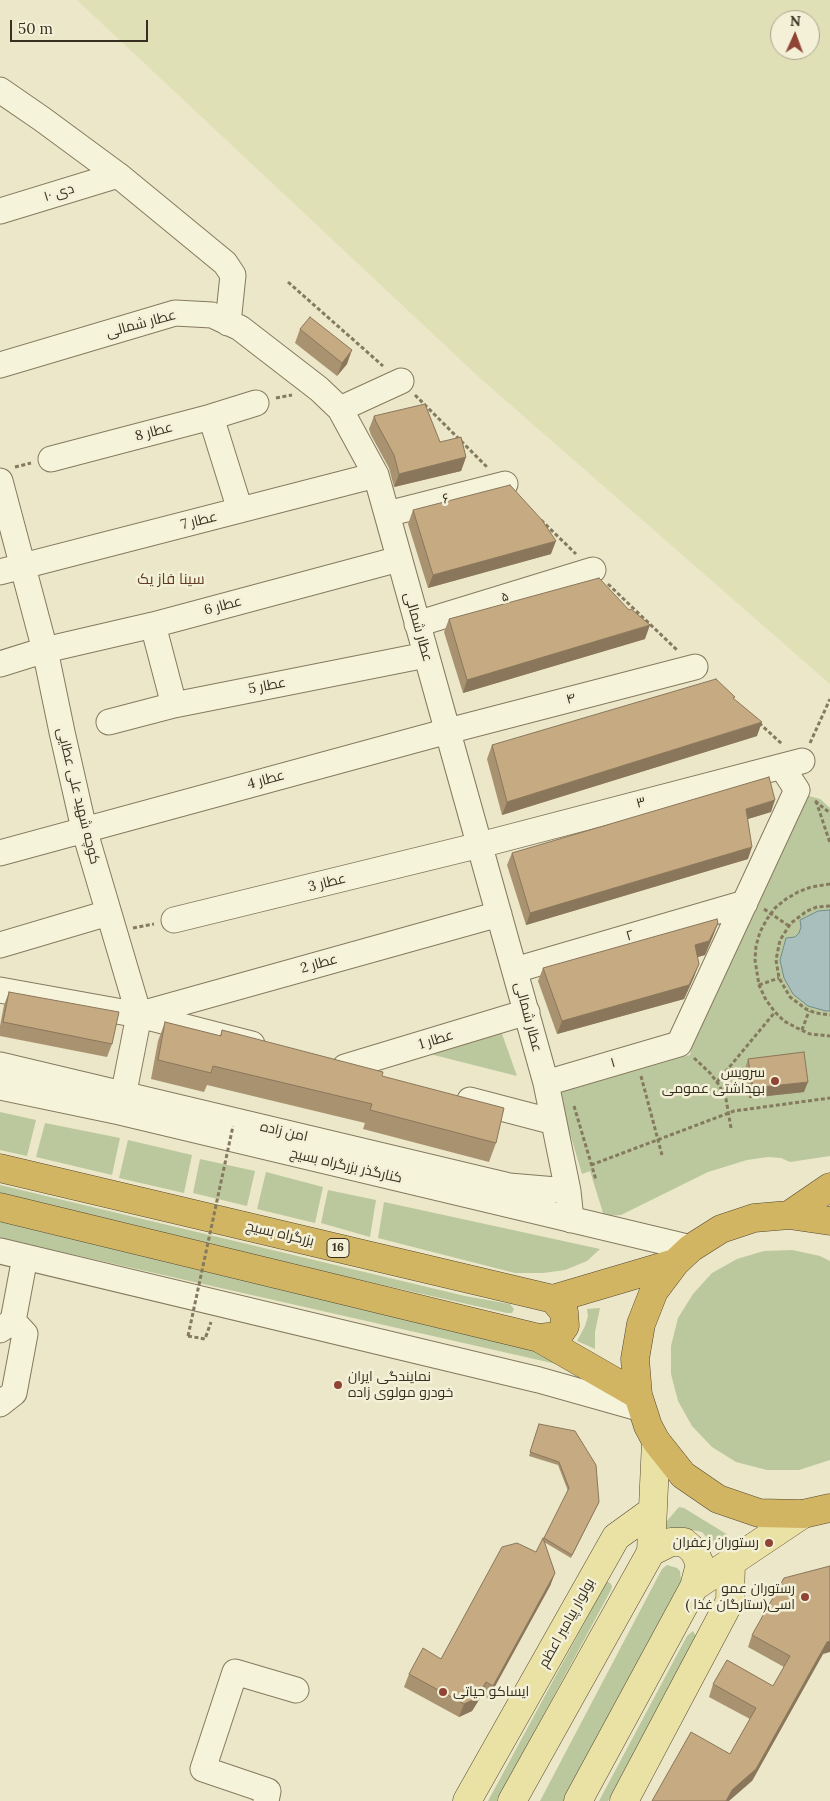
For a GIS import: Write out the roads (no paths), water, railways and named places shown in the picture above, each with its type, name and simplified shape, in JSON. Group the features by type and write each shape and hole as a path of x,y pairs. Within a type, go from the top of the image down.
{"highway":[{"name":"بزرگراه بسیج","path":"0,1168 553,1299 683,1255"},
{"name":"16","path":"789,1214 830,1187"},
{"path":"0,1207 539,1338 640,1402"},
{"name":"16","path":"830,1221 789,1214 754,1218 721,1229 683,1255 654,1291 640,1324 635,1359 640,1402 656,1441 683,1475 718,1499 759,1513 802,1514 830,1508"},
{"path":"539,1338 558,1336 565,1326 564,1312 553,1299"}],"main road":[{"path":"512,1801 651,1552 656,1441"},
{"name":"بولوار پیامبر اعظم","path":"467,1801 616,1537 652,1511"},
{"path":"694,1587 802,1514"},
{"path":"578,1801 694,1587 700,1564 694,1551 684,1542 671,1542 651,1552"},
{"path":"624,1801 730,1601 731,1562"}],"street":[{"path":"0,90 118,175 225,263 233,275 228,323"},
{"name":"دی ۱۰","path":"0,211 118,175"},
{"name":"عطار شمالی","path":"0,364 175,313 212,316 240,328 320,389 340,409 376,475 546,1082 568,1191 571,1220"},
{"path":"340,409 401,381"},
{"name":"عطار 8","path":"50,459 256,403"},
{"path":"210,417 240,510"},
{"name":"کوچه شهید علی عطایی","path":"4,474 12,569 45,650 84,829 139,1015 122,1103"},
{"name":"عطار 7","path":"12,569 376,475"},
{"name":"۶","path":"387,514 505,484"},
{"name":"عطار 6","path":"0,664 45,650 152,625 399,559"},
{"name":"۵","path":"417,624 593,570"},
{"path":"152,625 174,705"},
{"name":"عطار 5","path":"109,722 174,705 426,654"},
{"name":"۴","path":"448,731 695,667"},
{"name":"عطار 4","path":"0,853 448,731"},
{"name":"۳","path":"480,845 792,764 797,790 745,902"},
{"name":"عطار 3","path":"174,920 480,845"},
{"name":"۲","path":"515,970 745,902"},
{"name":"۱","path":"546,1082 679,1044 745,902"},
{"name":"عطار 2","path":"139,1015 499,914"},
{"path":"0,945 110,922"},
{"path":"0,990 139,1015 270,1048"},
{"name":"عطار 1","path":"383,1077 336,1065 526,1012"},
{"name":"امن زاده","path":"0,1065 122,1103 509,1186 568,1191"},
{"name":"کنارگذر بزرگراه بسیج","path":"0,1087 122,1103 571,1220 683,1255"},
{"path":"449,1094 554,1122"},
{"path":"0,1251 539,1380 640,1402"},
{"path":"0,1404 14,1393 25,1334 6,1325 25,1257"},
{"path":"266,1801 268,1791 203,1769 235,1672 296,1690"}],"water":[{"path":"830,910 830,1011 826,1011 808,1006 793,994 784,978 780,960 786,938 795,937 799,933 801,927 800,920 818,911"}],"place":[{"name":"سرویس بهداشتی عمومی","path":"775,1081"},
{"name":"نمایندگی ایران خودرو مولوی زاده","path":"338,1385"},
{"name":"رستوران زعفران","path":"769,1543"},
{"name":"رستوران عمو اسی(ستارگان غذا )","path":"805,1597"},
{"name":"ایساکو حیاتی","path":"443,1692"}],"district":[{"name":"سینا فاز یک","path":"171,580"}]}
